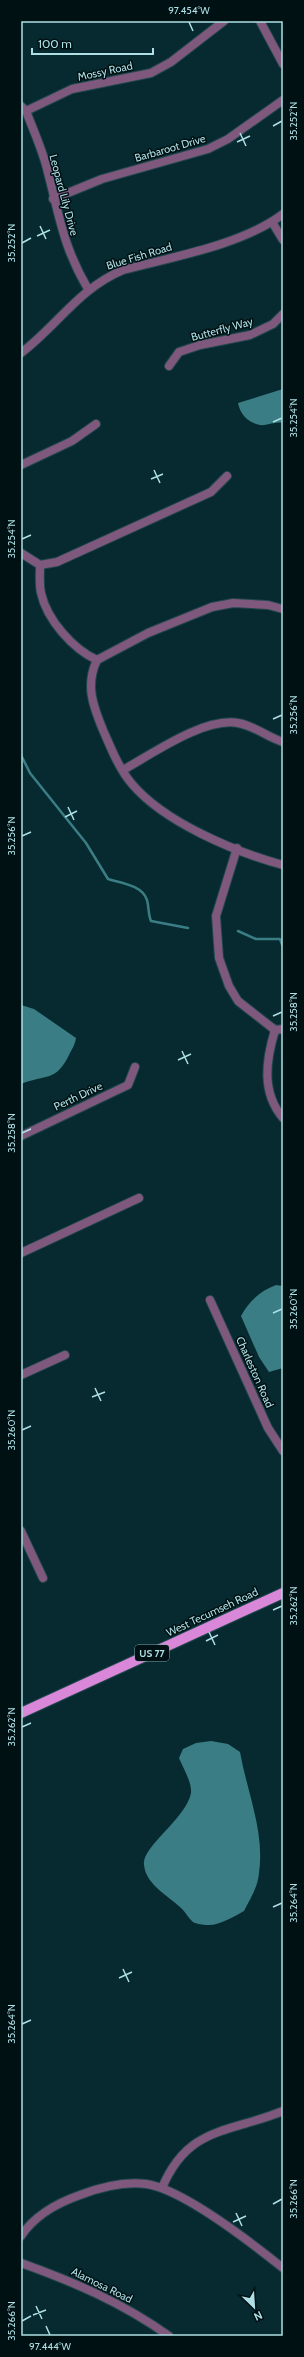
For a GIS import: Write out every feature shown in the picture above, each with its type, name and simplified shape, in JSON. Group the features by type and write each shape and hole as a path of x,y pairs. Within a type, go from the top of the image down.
{"main road":[{"name":"West Tecumseh Road","path":"21,1713 283,1593"}],"street":[{"name":"Mossy Road","path":"24,108 72,89 151,73 171,62 224,21"},
{"path":"260,21 283,64"},
{"name":"Barbaroot Drive","path":"53,199 102,179 208,149 228,139 283,100"},
{"name":"Leopard Lily Drive","path":"24,108 46,165 64,240 75,266 88,289"},
{"name":"Blue Fish Road","path":"21,353 88,289 105,278 123,270 246,235 272,222 283,214"},
{"path":"272,222 283,240"},
{"name":"Butterfly Way","path":"169,366 179,352 200,345 250,335 273,324 283,314"},
{"path":"21,465 72,441 96,424"},
{"path":"21,552 40,565 57,562 211,492 227,476"},
{"path":"40,565 41,592 45,606 72,642 88,656 97,660"},
{"path":"282,605 233,603 212,607 148,633 97,660 92,670 90,690 92,701 107,739 123,770 131,782 159,811 181,823 237,848 283,865"},
{"path":"123,770 188,734 218,723 237,723 258,729 283,742"},
{"path":"237,848 216,916 219,958 229,986 238,1001 279,1029 266,1069 269,1093 283,1118"},
{"name":"Perth Drive","path":"21,1136 128,1085 135,1067"},
{"path":"21,1253 139,1198"},
{"name":"Charleston Road","path":"210,1300 268,1428 283,1451"},
{"path":"21,1375 65,1355"},
{"path":"21,1531 44,1578"},
{"path":"162,2188 178,2158 192,2144 212,2134 261,2120 283,2111"},
{"path":"21,2236 29,2224 49,2209 92,2190 118,2184 146,2184 162,2188 205,2212 255,2246 283,2268"},
{"name":"Alamosa Road","path":"21,2263 60,2277 114,2301 169,2336"}],"water":[{"path":"283,389 283,423 263,425 256,424 248,420 241,411 238,403"},
{"path":"21,1005 34,1009 76,1038 72,1049 60,1070 50,1076 21,1084"},
{"path":"276,1285 283,1286 283,1368 269,1372 259,1357 241,1316 256,1297 265,1290"},
{"path":"211,1741 228,1744 240,1752 260,1842 260,1858 257,1883 244,1911 217,1924 207,1925 193,1922 178,1905 154,1885 149,1879 144,1865 145,1858 149,1850 181,1813 191,1793 189,1780 179,1758 183,1749 196,1743"}],"waterway":[{"path":"21,755 30,773 86,843 108,879 130,885 141,891 147,900 151,921 188,928"},
{"path":"238,931 256,939 280,939 283,947"}]}
